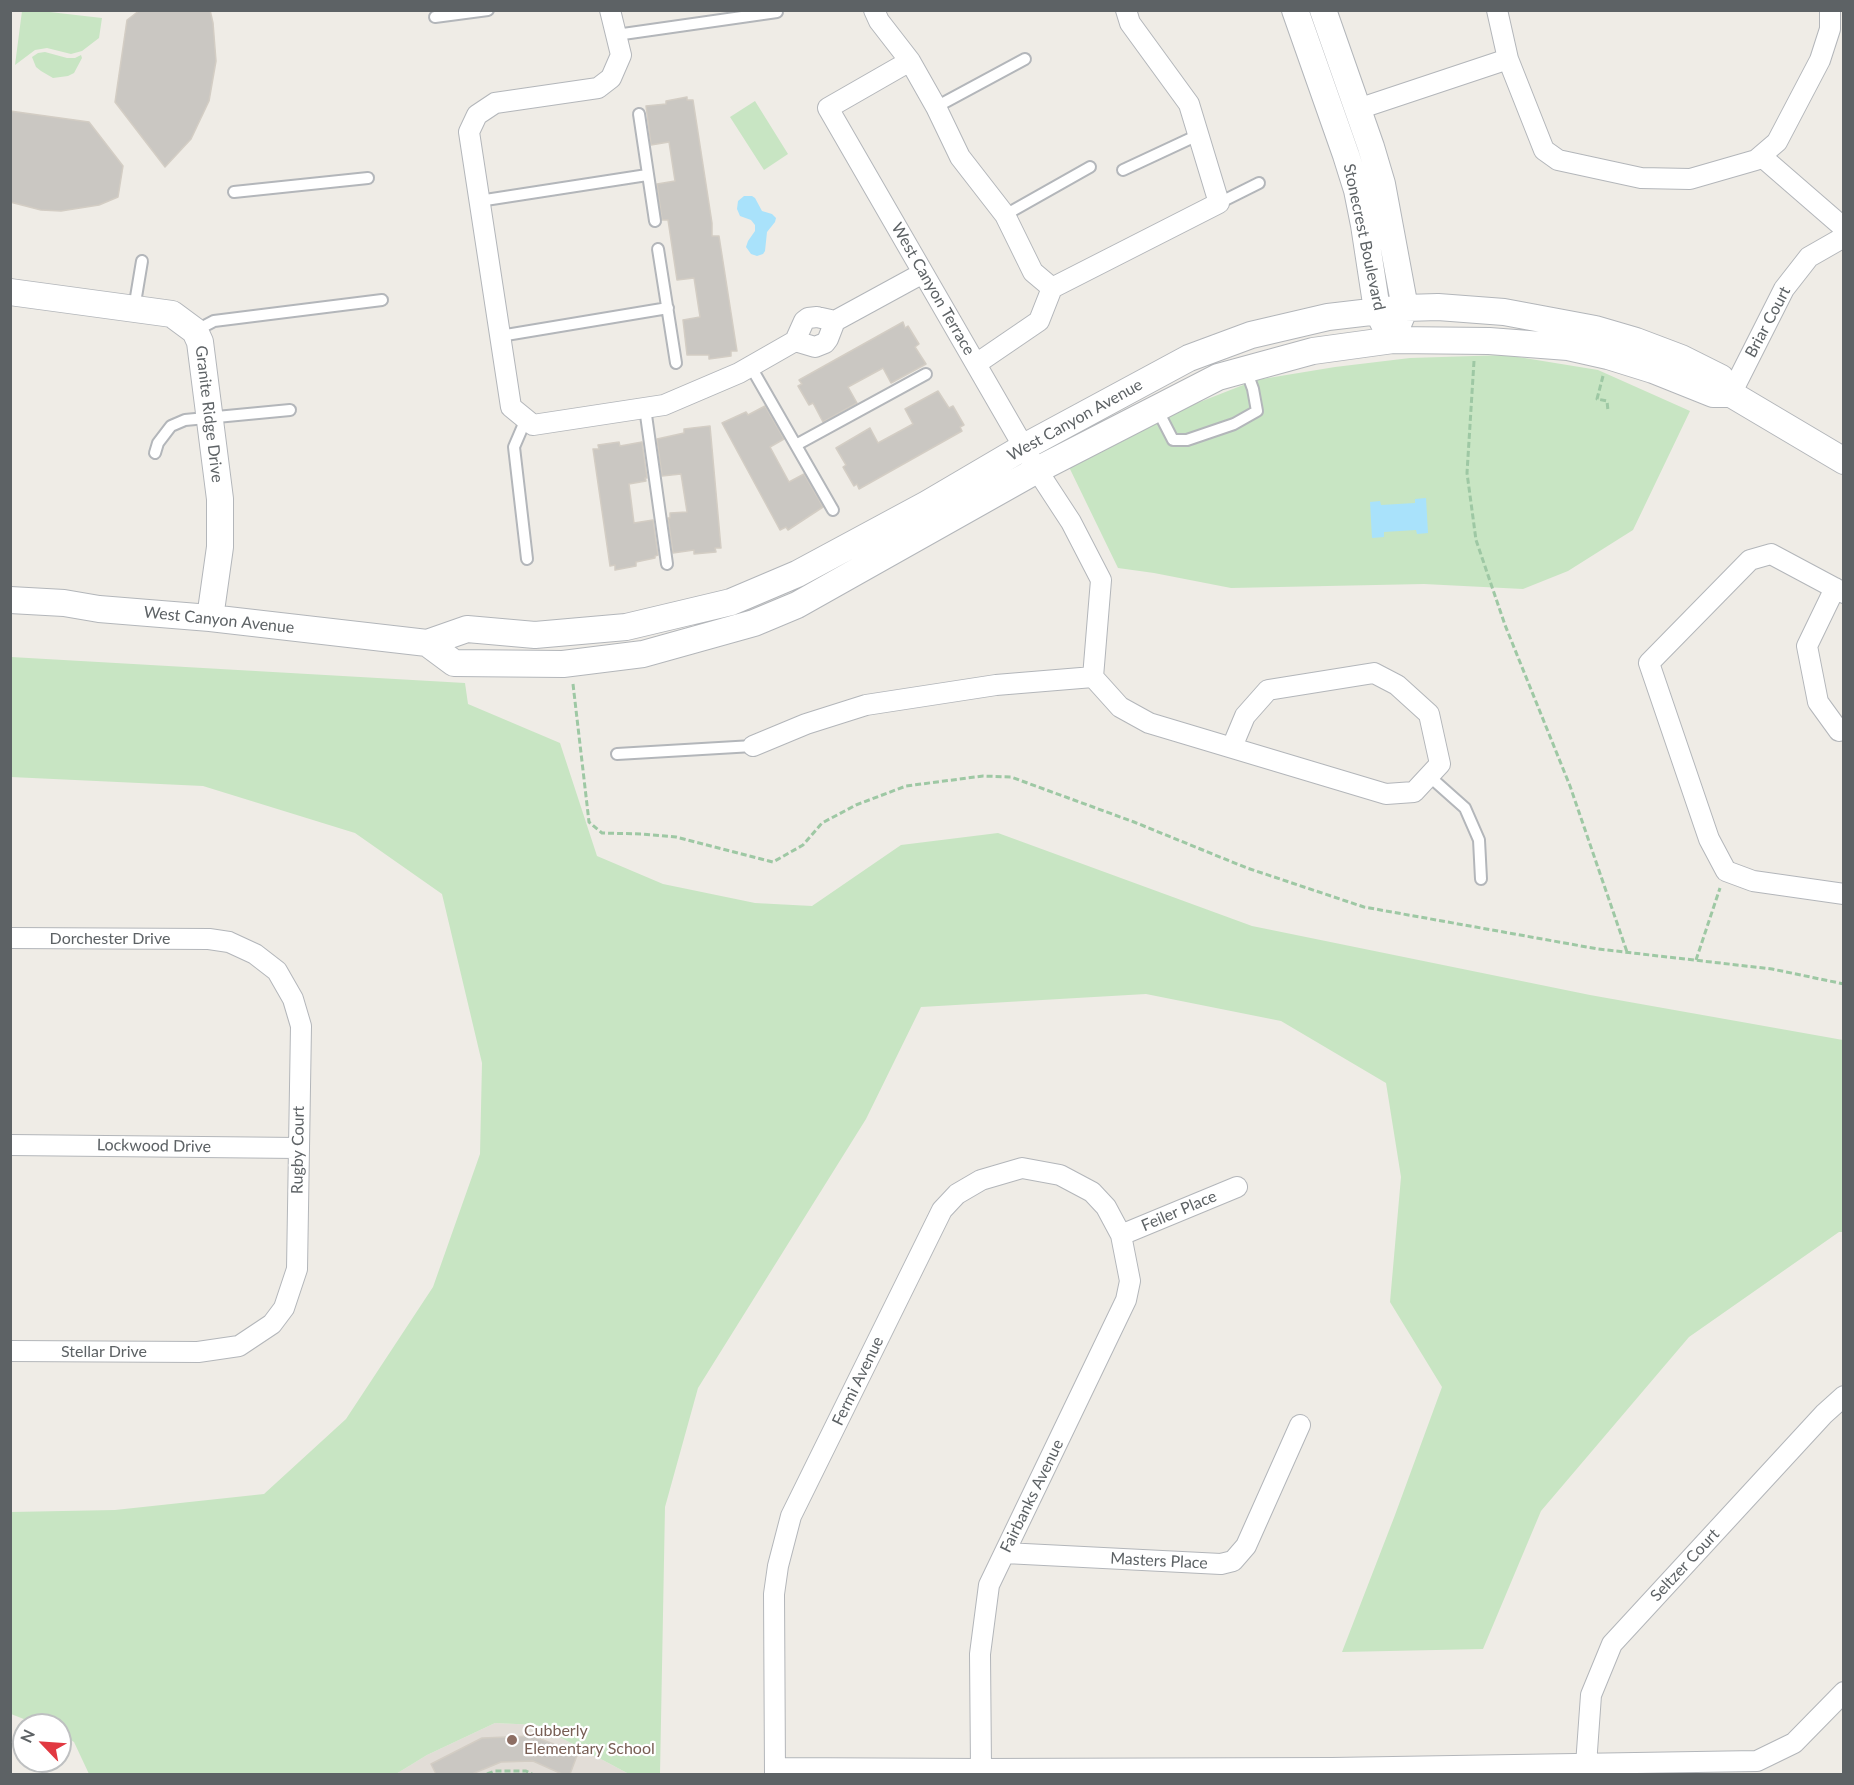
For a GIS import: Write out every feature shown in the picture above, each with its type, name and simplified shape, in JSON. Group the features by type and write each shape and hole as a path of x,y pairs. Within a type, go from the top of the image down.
{"street":[{"path":"610,10 621,55 611,78 598,88 495,103 477,115 469,132 512,407 526,419 533,424 664,405 751,367 795,341 808,318 817,317 835,321 923,273"},
{"path":"874,10 879,21 910,61 936,107 960,157 1005,215 1033,272 1052,288"},
{"path":"976,364 1040,321 1052,288 1219,203 1189,104 1130,23 1126,10"},
{"name":"Stonecrest Boulevard","path":"1295,10 1357,190 1377,310 1393,340"},
{"name":"Stonecrest Boulevard","path":"1323,10 1382,184 1405,308 1393,340"},
{"path":"1497,10 1508,59 1544,150 1558,160 1641,178 1690,179 1756,160 1777,142 1820,60 1830,29 1830,10"},
{"path":"1358,109 1508,59"},
{"name":"West Canyon Terrace","path":"910,61 828,108 1037,470 1071,522 1101,580 1093,677"},
{"path":"1761,156 1844,228"},
{"name":"Briar Court","path":"1731,394 1784,289 1809,257 1844,237"},
{"name":"Granite Ridge Drive","path":"10,292 172,314 195,331 200,342 219,499 220,547 210,618"},
{"name":"West Canyon Avenue","path":"10,600 64,603 99,609 210,618 427,643 467,629 535,635 626,627 731,602 797,574 1189,357 1251,335 1329,317 1377,310 1438,307 1504,312 1594,329 1681,358 1721,378 1731,394 1844,461"},
{"name":"West Canyon Avenue","path":"427,643 454,663 573,663 643,654 754,623 797,605 1037,470 1218,377 1313,351 1393,340 1475,341 1568,347 1653,370 1713,394 1731,394"},
{"path":"1839,731 1818,702 1807,646 1839,590 1771,554 1750,560 1649,663 1709,839 1726,871 1753,880 1844,894"},
{"path":"753,746 806,724 866,705 996,686 1093,677 1120,707 1149,723 1386,794 1414,792 1440,765 1429,714 1397,685 1374,673 1269,690 1245,716 1232,747"},
{"name":"Dorchester Drive","path":"10,938 209,939"},
{"name":"Rugby Court","path":"198,1352 239,1346 272,1324 284,1308 297,1269 301,1026 293,999 277,971 255,954 229,942 209,939"},
{"name":"Lockwood Drive","path":"10,1145 298,1148"},
{"name":"Fermi Avenue","path":"775,1771 774,1594 778,1566 791,1516 942,1210 957,1194 981,1180 1022,1168 1060,1175 1092,1192 1106,1207 1121,1235"},
{"name":"Feiler Place","path":"1121,1235 1236,1187"},
{"name":"Fairbanks Avenue","path":"981,1770 980,1654 989,1585 1126,1300 1130,1281 1121,1235"},
{"name":"Stellar Drive","path":"10,1351 198,1352"},
{"name":"Seltzer Court","path":"1586,1765 1591,1695 1612,1644 1824,1414 1844,1396"},
{"name":"Masters Place","path":"1005,1553 1221,1564 1233,1561 1246,1546 1300,1425"},
{"path":"775,1771 1332,1771 1757,1761 1794,1743 1844,1692"}],"lane":[{"path":"435,17 488,10"},
{"path":"616,35 777,12"},
{"path":"936,107 1025,59"},
{"path":"639,114 655,221"},
{"path":"1123,170 1198,135"},
{"path":"1005,215 1090,167"},
{"path":"480,201 647,175"},
{"path":"234,192 368,178"},
{"path":"1219,203 1259,183"},
{"path":"658,249 676,363"},
{"path":"134,309 142,261"},
{"path":"195,331 214,321 382,300"},
{"path":"500,336 668,308"},
{"path":"751,367 832,510"},
{"path":"1157,409 1173,440 1187,440 1234,424 1257,411 1246,369"},
{"path":"796,445 926,374"},
{"path":"645,408 667,564"},
{"path":"155,453 158,442 171,426 185,420 290,410"},
{"path":"526,419 514,447 527,559"},
{"path":"617,754 753,746"},
{"path":"1429,776 1465,808 1479,840 1481,879"}],"path":[{"path":"1475,341 1467,473 1476,540 1505,625 1570,786 1627,952"},
{"path":"1603,376 1598,399 1607,401 1608,411"},
{"path":"573,663 573,684 589,822 602,833 676,837 772,862 803,845 822,824 856,805 906,786 983,776 1011,777 1134,822 1247,868 1364,907 1586,946 1772,969 1844,984"},
{"path":"1696,960 1726,871"},
{"path":"487,1774 495,1771 526,1771 532,1774"}],"shaded area":[{"name":"Cubberly Elementary School","path":"495,1723 537,1725 629,1774 396,1774 427,1755"}],"green space":[{"path":"22,11 102,18 99,38 82,51 71,54 47,48 35,50 15,65"},
{"path":"45,52 67,58 81,55 82,58 74,73 53,78 36,67 32,57"},
{"path":"755,101 788,154 764,170 730,117"},
{"path":"1506,355 1598,370 1690,411 1633,530 1568,571 1523,589 1424,584 1231,588 1118,568 1069,467 1187,407 1256,380 1410,358"},
{"path":"11,657 465,683 468,704 560,743 597,856 663,884 755,903 812,906 901,845 998,833 1252,926 1590,995 1843,1040 1843,1232 1839,1232 1689,1337 1541,1511 1483,1649 1342,1652 1442,1387 1390,1302 1401,1177 1386,1083 1281,1021 1146,994 921,1007 866,1119 698,1388 665,1507 660,1774 629,1774 537,1725 495,1723 427,1755 396,1774 89,1774 72,1741 72,1713 11,1714 11,1512 115,1510 264,1494 346,1419 433,1287 480,1154 482,1063 442,894 355,833 203,786 11,777"}],"water":[{"path":"744,196 755,198 762,211 776,218 767,232 765,251 757,256 751,254 746,247 755,231 755,225 751,220 740,216 737,209 738,201"},
{"path":"1426,498 1428,533 1417,534 1416,530 1384,532 1384,537 1372,538 1370,502 1380,501 1381,505 1415,503 1415,499"}],"building":[{"path":"140,10 210,10 213,23 216,61 209,101 191,139 165,167 115,102 127,20"},
{"path":"687,97 687,100 693,100 712,236 719,236 737,351 731,351 731,356 709,359 709,355 687,355 683,320 700,317 694,278 677,280 668,220 662,220 657,184 675,181 669,142 651,145 646,106 666,104 666,101"},
{"path":"10,111 89,122 123,166 118,197 99,205 61,211 41,210 10,202"},
{"path":"903,322 905,328 908,326 919,344 915,347 926,364 891,383 883,368 848,387 857,403 823,422 813,403 809,405 798,386 802,384 799,380"},
{"path":"938,391 949,408 953,406 964,425 960,427 962,431 859,489 857,484 854,486 843,467 846,465 836,448 870,428 878,443 913,424 905,409"},
{"path":"765,406 784,439 770,447 789,482 804,474 823,507 788,530 786,527 780,530 722,423 746,412 748,415"},
{"path":"710,426 721,548 715,548 716,552 694,554 694,550 673,553 668,518 670,518 670,513 687,512 681,474 662,476 657,439 684,433 684,429"},
{"path":"619,442 620,446 642,442 647,478 645,478 646,481 629,484 634,523 653,520 658,555 655,558 636,562 636,566 615,570 615,565 610,566 593,449 599,449 598,445"},
{"path":"532,1736 578,1753 570,1774 562,1774 533,1761 501,1762 472,1774 436,1774 431,1764 482,1738"}],"place":[{"name":"Cubberly Elementary School","path":"512,1740"}]}
